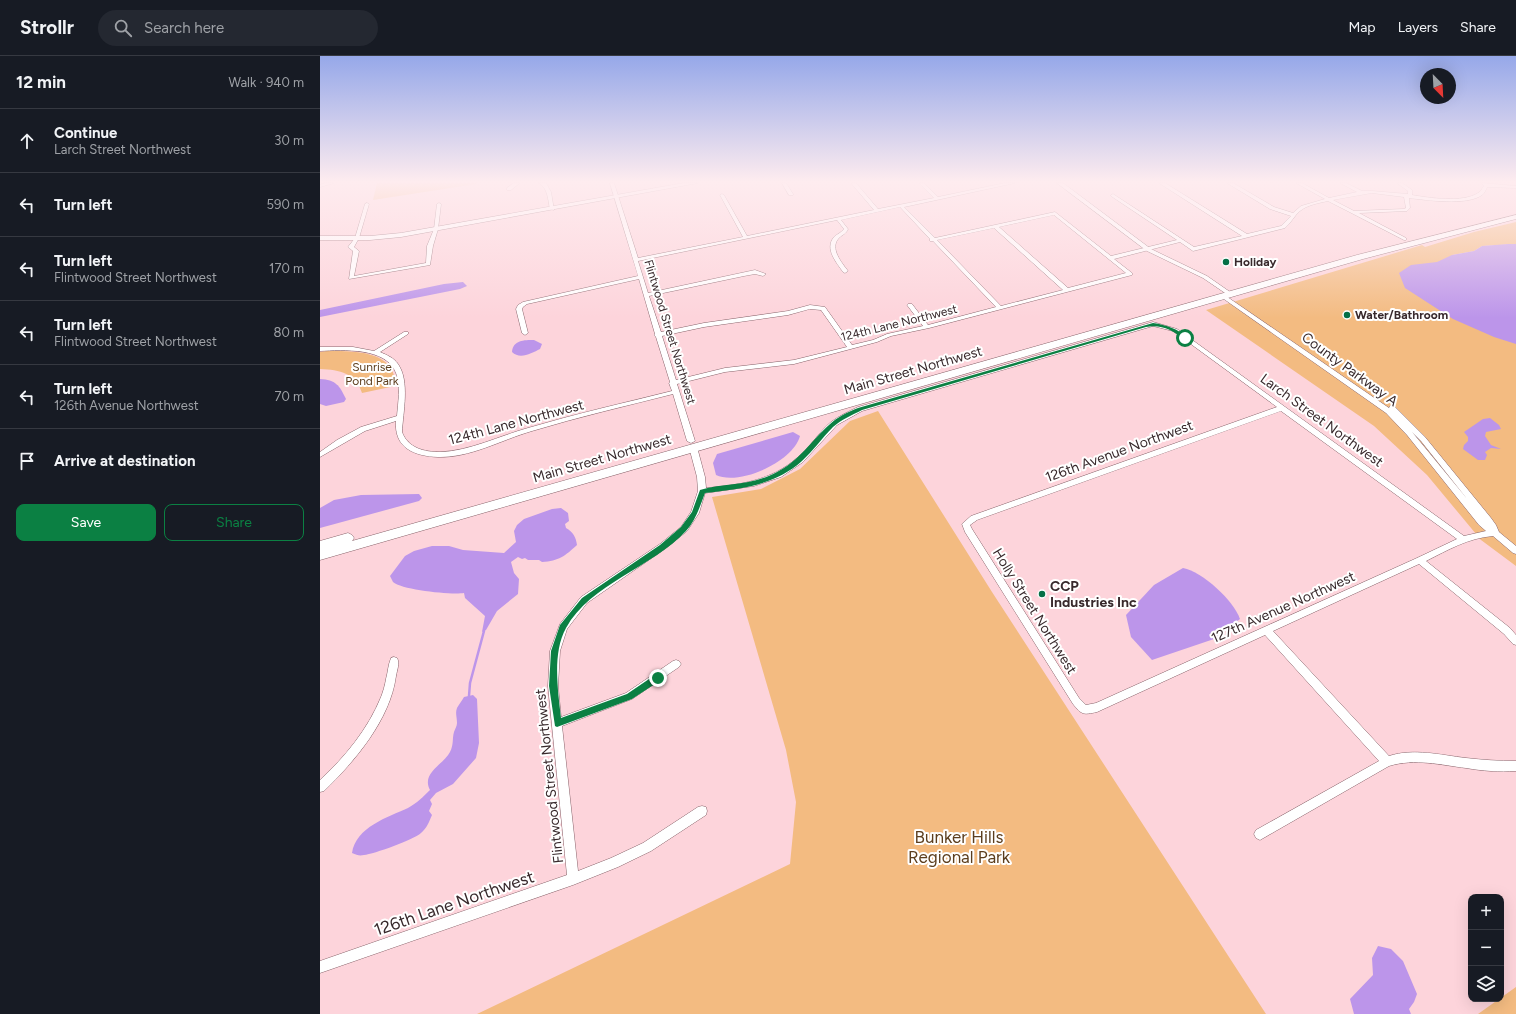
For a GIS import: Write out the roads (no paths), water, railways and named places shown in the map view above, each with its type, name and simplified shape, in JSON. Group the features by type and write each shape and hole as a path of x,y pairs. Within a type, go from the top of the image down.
{"main road":[{"name":"Main Street Northwest","path":"320,546 692,444 883,394 1223,292 1404,239 1451,228"},
{"name":"Main Street Northwest","path":"1223,292 1472,228"},
{"name":"Main Street Northwest","path":"320,555 692,444"}],"street":[{"path":"360,228 357,238 350,247 356,251 351,278 428,264 430,246 436,229"},
{"path":"320,238 386,237 443,228"},
{"name":"Flintwood Street Northwest","path":"573,879 553,680 555,651 563,627 584,600 663,546 684,529 695,513 702,491 702,477 657,335 626,228"},
{"path":"740,228 746,238"},
{"path":"636,260 796,228"},
{"path":"845,228 846,229 844,234 836,238 833,247 834,256 845,271"},
{"path":"921,228 1000,308"},
{"path":"932,240 987,228"},
{"path":"997,228 1067,290"},
{"path":"1073,228 1111,258 1180,241"},
{"path":"1119,228 1148,249 1155,257 1223,292"},
{"path":"1161,228 1194,249 1276,228"},
{"path":"1233,228 1246,236"},
{"path":"1382,228 1404,239"},
{"path":"1271,229 1276,232"},
{"name":"124th Lane Northwest","path":"672,383 725,370 794,362 875,341 889,335 927,327 1130,274 1111,258"},
{"path":"646,295 755,272 763,274"},
{"path":"525,333 519,309 520,306 525,303 641,277"},
{"name":"County Parkway A","path":"1223,292 1388,412 1416,440 1482,523 1516,551"},
{"path":"910,305 927,327"},
{"path":"657,335 704,325 772,316 810,306 818,306 823,308 850,347"},
{"name":"Larch Street Northwest","path":"702,491 747,486 763,481 780,473 800,460 832,425 846,415 860,409 1153,324 1175,330 1463,539"},
{"path":"376,353 406,333"},
{"name":"124th Lane Northwest","path":"320,349 350,348 376,353 389,359 399,370 401,383 398,432 400,439 410,448 426,453 449,453 476,447 532,429 675,392"},
{"name":"126th Avenue Northwest","path":"966,524 974,518 1282,408"},
{"path":"320,455 339,442 363,429 399,418"},
{"name":"Holly Street Northwest","path":"966,524 968,530 1022,617 1076,701 1084,710"},
{"name":"127th Avenue Northwest","path":"1084,710 1097,708 1463,539 1485,533 1495,534"},
{"path":"1420,560 1507,631 1516,641"},
{"path":"1266,630 1387,762"},
{"path":"320,786 357,749 376,718 393,675 394,661"},
{"path":"557,723 629,696 676,664"},
{"path":"1260,834 1387,762 1396,759 1418,757 1497,767 1516,766"},
{"name":"126th Lane Northwest","path":"320,967 573,879 614,863 647,847 702,811"}],"waterway":[{"path":"469,696 470,683 484,631"}],"place":[{"name":"Holiday","path":"1226,262"},
{"name":"Water/Bathroom","path":"1347,315"},
{"name":"CCP Industries Inc","path":"1042,594"}],"park label":[{"name":"Sunrise Pond Park","path":"372,374"},
{"name":"Bunker Hills Regional Park","path":"959,847"}]}
